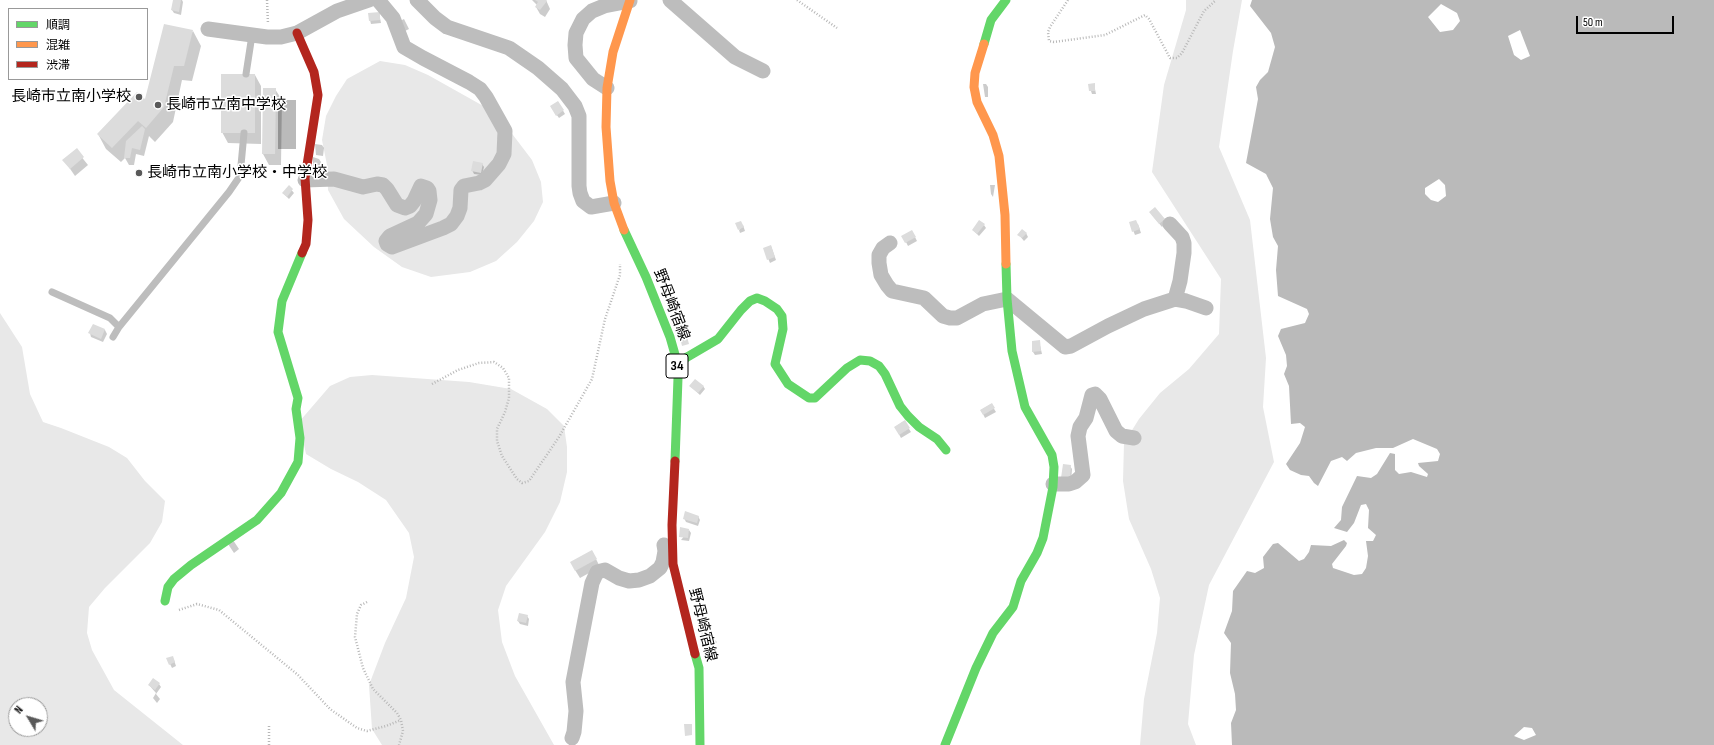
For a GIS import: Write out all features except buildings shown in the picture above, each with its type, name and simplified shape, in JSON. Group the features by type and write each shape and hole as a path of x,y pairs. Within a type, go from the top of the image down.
{"street":[{"path":"208,29 259,36 281,37 297,33 337,11 369,0"},
{"path":"305,180 334,179 363,187 377,184 383,185 397,205 405,208 413,203 421,186 427,188 429,191 430,200 426,214 418,223 390,236 386,241 387,244 392,247 451,224 457,216 460,208 461,190 464,186 479,184 485,180 499,164 504,154 505,131 480,89 404,47 393,18 378,0"},
{"path":"417,0 435,18 447,27 509,48 538,68 557,84 575,106 579,116 579,186 583,201 591,207 614,203"},
{"path":"607,88 593,79 576,58 576,33 583,19 592,11 604,6 630,0"},
{"name":"野母崎宿線","path":"630,0 613,52 607,88 606,141 610,182 614,203 621,223 646,277 667,330 677,363 678,378 672,531 673,564 699,668 700,745"},
{"path":"670,0 735,56 763,71"},
{"path":"945,745 976,668 993,633 1013,607 1021,581 1037,553 1043,538 1053,484 1054,467 1052,455 1025,407 1012,351 1007,299 1005,215 999,156 993,135 977,102 974,87 975,73 991,20 1006,0"},
{"path":"165,602 168,587 174,579 191,565 256,520 281,493 298,462 300,438 296,409 298,398 278,332 282,301 306,244 308,220 305,180 307,157 316,114 318,95 314,72 297,33"},
{"path":"1170,224 1182,237 1184,243 1180,281 1175,299"},
{"path":"890,243 883,248 879,255 881,275 887,286 892,291 924,298 943,316 957,318 983,304 1007,299"},
{"path":"677,363 718,339 741,310 750,301 757,298 765,301 777,309 782,316 783,329 775,364 788,384 809,398 815,398 847,368 860,360 870,361 879,366 885,374 900,406 908,416 919,427 937,439 946,450"},
{"path":"1007,299 1065,347 1071,346 1144,309 1175,299 1206,308"},
{"path":"1053,484 1075,482 1083,475 1078,436 1080,427 1086,418 1092,395 1095,394 1100,400 1110,422 1116,430 1122,436 1134,438"},
{"path":"572,738 576,711 573,682 592,583 597,572 604,570 619,578 629,581 639,580 650,576 660,568 663,562 665,551 663,542 665,534 672,531"}],"lane":[{"path":"246,74 259,36"},
{"path":"113,337 119,327 202,226 240,176 244,133"},
{"path":"52,292 110,318 119,327"}],"path":[{"path":"259,36 268,24 267,0"},
{"path":"797,0 837,28"},
{"path":"1068,0 1056,16 1048,32 1048,41 1054,42 1105,35 1145,15 1149,19 1170,58 1176,58 1182,53 1204,11 1216,0"},
{"path":"432,384 458,370 479,363 494,362 503,368 509,378 509,398 505,412 497,429 497,441 502,456 517,479 522,483 529,481 559,437 592,379 605,319 620,275 620,264 617,257"},
{"path":"165,602 172,612 196,604 220,610 298,675 330,709 357,728 367,731 401,720"},
{"path":"367,602 361,605 357,614 355,637 363,668 372,689 397,712 401,720 403,731 399,745"},
{"path":"269,745 270,724"}],"shaded area":[{"path":"1186,0 1242,0 1219,147 1250,220 1266,358 1263,407 1274,462 1209,585 1194,655 1188,724 1196,745 1140,745 1144,699 1157,633 1160,598 1151,569 1129,519 1123,481 1124,443 1139,419 1160,393 1189,369 1219,334 1221,279 1152,172 1164,85 1186,10"},
{"path":"1252,0 1714,0 1714,745 1232,745 1231,723 1236,710 1235,694 1230,673 1231,643 1224,633 1232,611 1233,591 1247,571 1255,573 1264,568 1263,557 1273,544 1278,543 1299,561 1304,559 1309,552 1311,545 1331,546 1344,540 1347,543 1346,546 1332,564 1333,568 1354,575 1362,574 1366,568 1368,556 1366,541 1373,541 1376,535 1368,528 1369,510 1366,504 1361,505 1354,523 1347,532 1334,528 1341,520 1342,507 1357,476 1371,478 1377,474 1390,453 1395,454 1395,470 1399,474 1411,472 1427,477 1428,474 1419,466 1418,463 1438,461 1440,454 1437,449 1413,439 1393,448 1376,448 1356,453 1347,461 1342,457 1331,461 1318,486 1309,476 1301,475 1290,470 1286,464 1300,443 1305,427 1300,423 1291,424 1289,386 1284,374 1287,366 1286,355 1278,336 1281,329 1305,323 1309,314 1307,309 1278,296 1276,270 1278,246 1273,237 1270,219 1273,188 1266,174 1246,163 1258,99 1256,87 1260,80 1268,72 1275,47 1271,33 1250,6","holes":["1441,4 1457,13 1460,21 1453,30 1440,32 1428,17","1520,30 1530,56 1521,60 1514,55 1508,36","1439,179 1445,185 1446,196 1438,202 1431,200 1425,194 1425,188","1524,727 1532,728 1536,735 1524,740 1514,736"]},
{"path":"380,61 405,65 428,75 494,112 532,160 541,182 543,202 534,221 517,242 496,261 470,272 431,277 402,267 374,247 344,219 328,190 327,165 322,140 326,116 347,79"},
{"path":"278,100 296,100 296,149 278,149"},
{"path":"0,313 22,347 30,394 43,422 109,447 127,458 145,481 165,501 162,522 150,543 105,588 89,607 87,633 92,650 114,690 183,745 0,745"},
{"path":"372,375 469,382 511,389 547,409 564,426 567,447 567,472 560,502 545,532 506,586 498,610 502,642 515,676 554,745 382,745 372,729 369,685 385,643 406,598 414,557 409,533 386,500 358,482 331,469 306,454 299,422 330,386 350,377"}],"traffic: fast":[{"path":"984,44 991,20 1006,0"},
{"path":"624,230 646,277 670,337 676,358 678,378 675,461"},
{"path":"165,601 168,587 174,579 191,565 257,520 281,493 298,462 300,438 296,409 298,398 278,332 282,301 302,253"},
{"path":"945,745 976,668 993,633 1013,607 1021,581 1037,553 1043,538 1053,487 1054,467 1052,455 1025,407 1012,351 1007,299 1006,264"},
{"path":"677,363 718,339 741,310 750,301 757,298 765,301 777,309 782,316 783,329 775,364 788,384 809,398 815,398 847,368 860,360 870,361 879,366 885,374 900,406 908,416 919,427 937,439 946,450"},
{"path":"695,654 699,668 700,745"}],"traffic: slow":[{"path":"624,230 614,203 610,181 606,127 607,88 613,52 630,0"},
{"path":"984,44 975,73 974,87 977,102 993,135 999,156 1005,215 1006,264"}],"traffic: jam":[{"path":"297,33 314,72 318,95 305,178 308,220 306,244 302,253"},
{"path":"675,461 672,525 673,564 695,654"}],"place":[{"name":"長崎市立南小学校","path":"139,97"},
{"name":"長崎市立南中学校","path":"158,105"},
{"name":"長崎市立南小学校・中学校","path":"139,173"}]}
